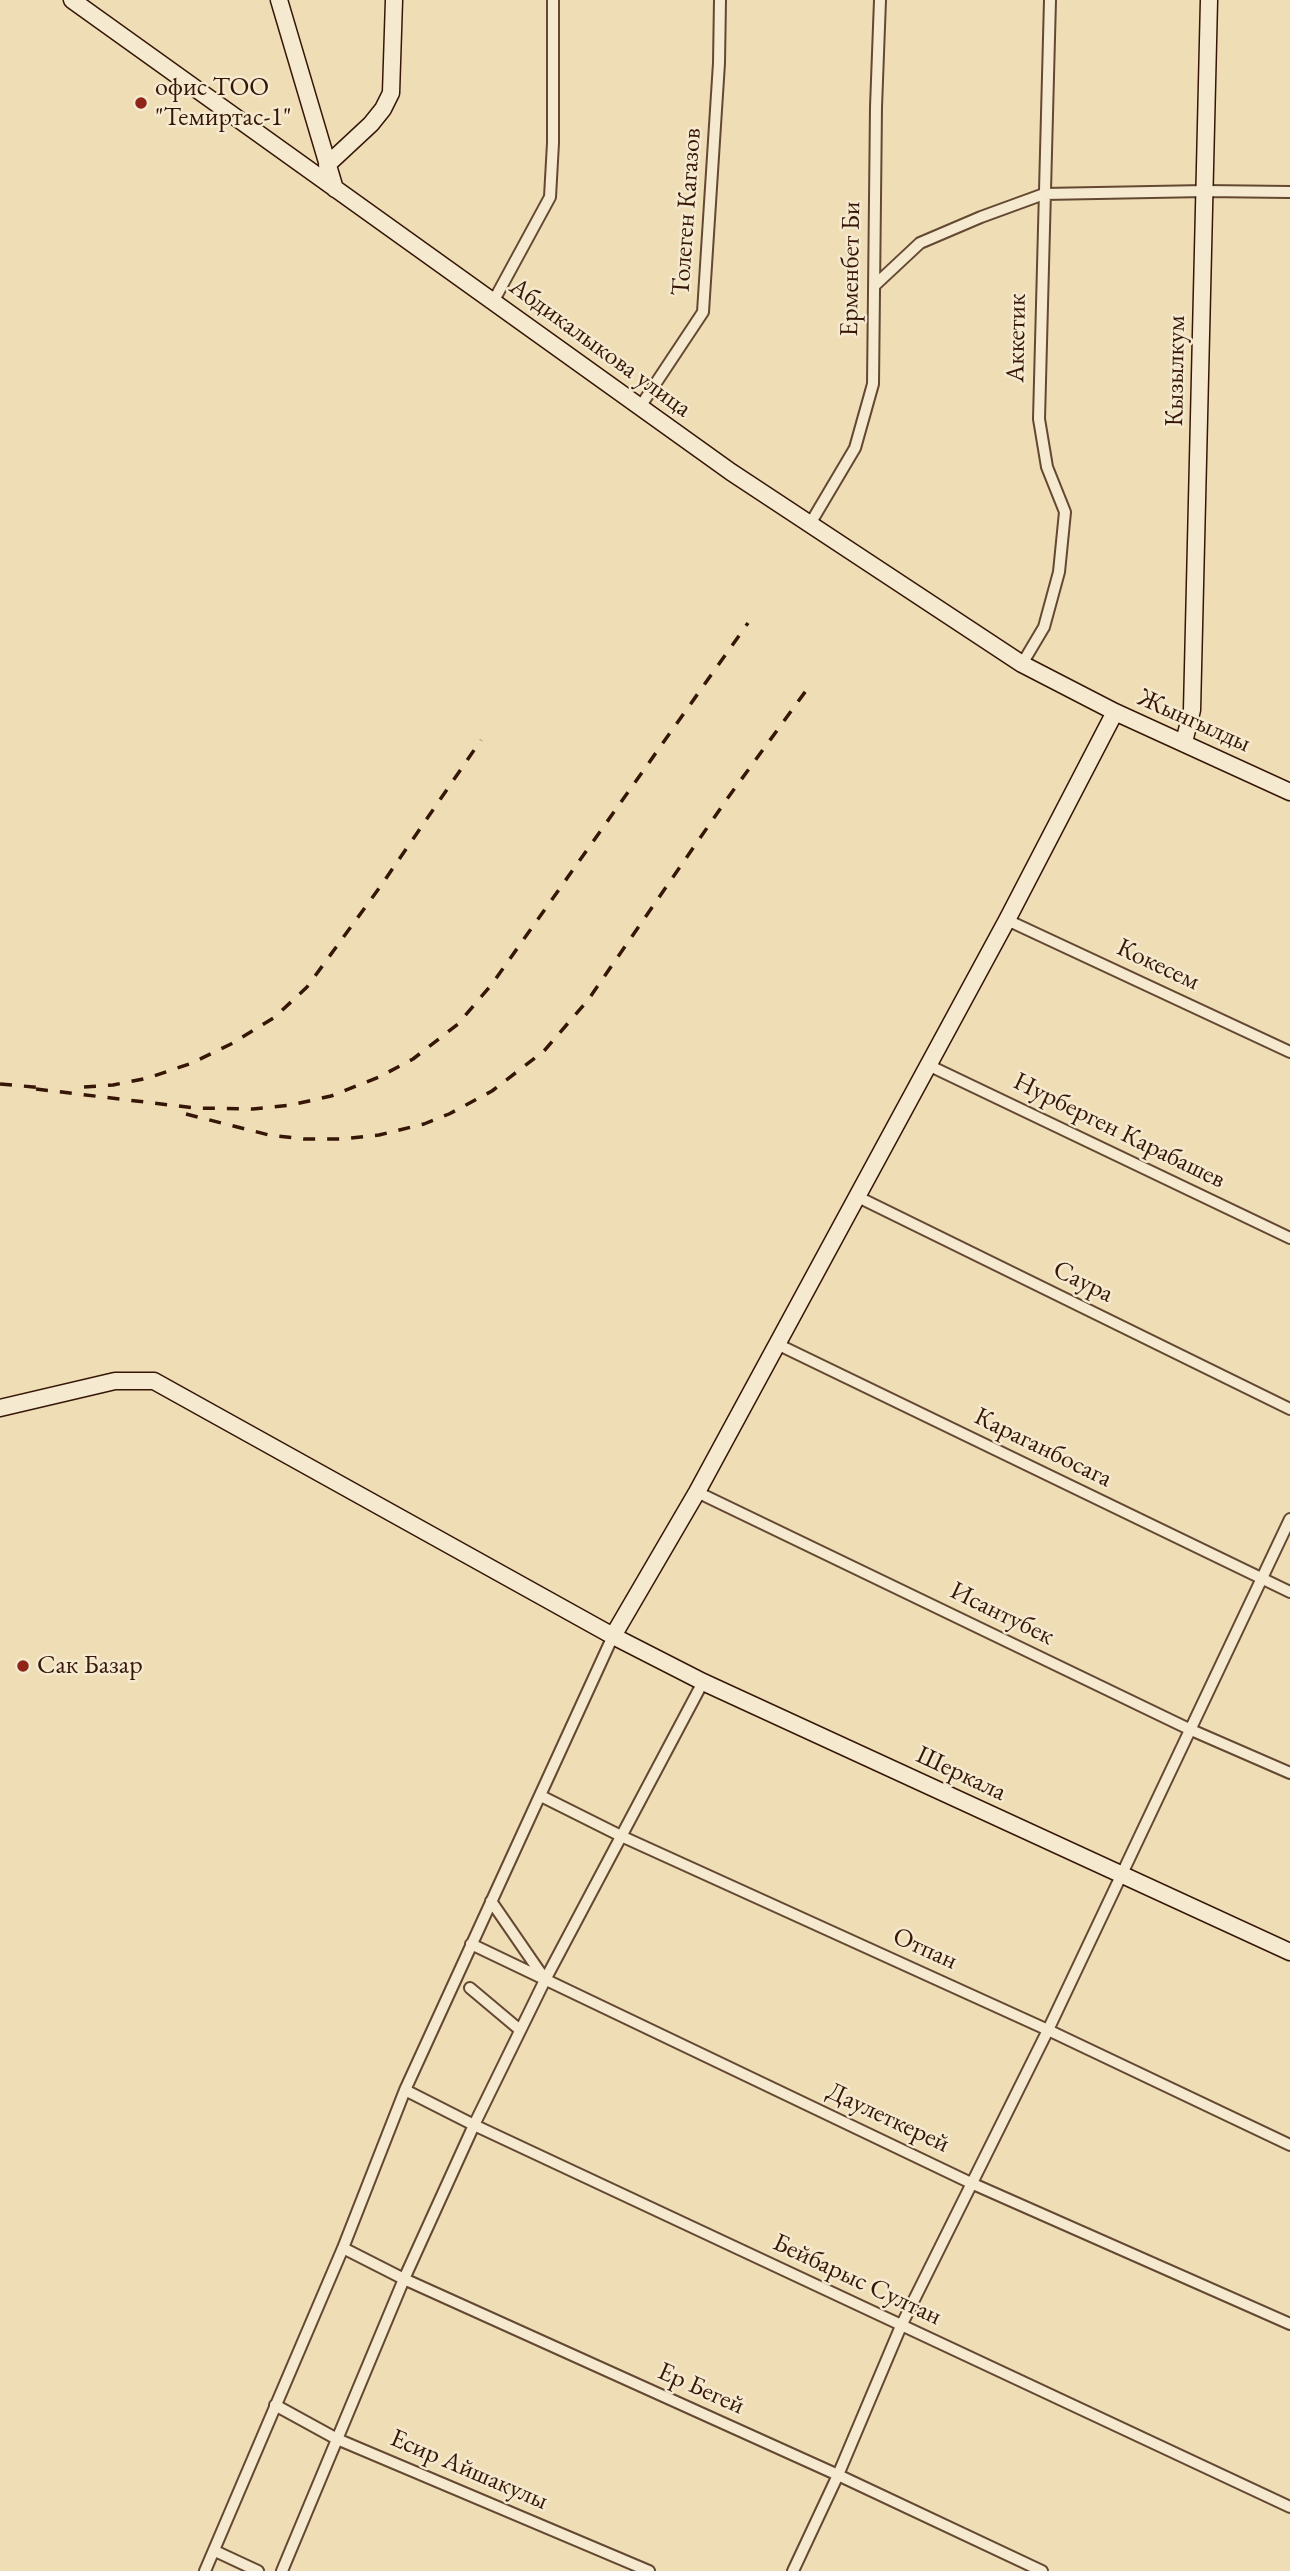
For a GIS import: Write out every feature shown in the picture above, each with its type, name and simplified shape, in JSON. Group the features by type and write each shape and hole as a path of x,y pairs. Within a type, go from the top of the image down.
{"street":[{"name":"Абдикалыкова улица","path":"72,0 731,472 1021,664 1115,712"},
{"path":"279,0 335,190"},
{"path":"327,164 371,124 391,93 394,0"},
{"path":"493,302 550,197 553,143 553,0"},
{"name":"Толеген Кагазов","path":"640,407 704,312 719,63 720,0"},
{"name":"Ерменбет Би","path":"810,524 855,448 873,384 880,0"},
{"name":"Аккетик","path":"1021,664 1044,627 1059,572 1065,512 1047,467 1039,419 1050,0"},
{"name":"Кызылкум","path":"1184,742 1192,710 1209,0"},
{"path":"874,286 920,243 981,216 1044,194 1290,192"},
{"path":"205,2571 343,2248 405,2090 613,1636 697,1492 1007,919 1115,712"},
{"name":"Жынгылды","path":"1115,712 1290,792"},
{"name":"Кокесем","path":"1007,919 1290,1052"},
{"name":"Нурберген Карабашев","path":"928,1065 1290,1238"},
{"name":"Саура","path":"856,1196 1290,1409"},
{"name":"Караганбосага","path":"777,1344 1290,1592"},
{"name":"Шеркала","path":"0,1408 115,1381 154,1381 613,1636 704,1682 1290,1952"},
{"name":"Исантубек","path":"697,1492 1189,1729 1290,1773"},
{"path":"793,2571 838,2475 901,2326 1048,2030 1290,1519"},
{"path":"282,2571 404,2279 474,2125 545,1980 704,1682"},
{"name":"Отпан","path":"541,1796 621,1836 1048,2030 1290,2145"},
{"path":"491,1901 545,1980"},
{"name":"Даулеткерей","path":"471,1944 971,2183 1290,2324"},
{"path":"470,1988 520,2030"},
{"name":"Бейбарыс Султан","path":"405,2090 474,2125 1290,2507"},
{"name":"Ер Бегей","path":"343,2248 404,2279 838,2475 1042,2571"},
{"name":"Есир Айшакулы","path":"275,2405 337,2439 649,2571"},
{"path":"215,2551 258,2571"}],"railway":[{"path":"36,1089 195,1108 253,1109 291,1105 331,1096 379,1077 413,1059 458,1024 492,984 748,623"},
{"path":"186,1114 269,1135 341,1139 379,1135 424,1124 492,1091 544,1051 588,1000 727,799 808,688"},
{"path":"84,1087 148,1078 192,1063 231,1044 275,1017 307,987 481,740"},
{"path":"0,1084 45,1088"}],"place":[{"name":"офис ТОО \"Темиртас-1\"","path":"141,103"},
{"name":"Сак Базар","path":"23,1666"}]}
